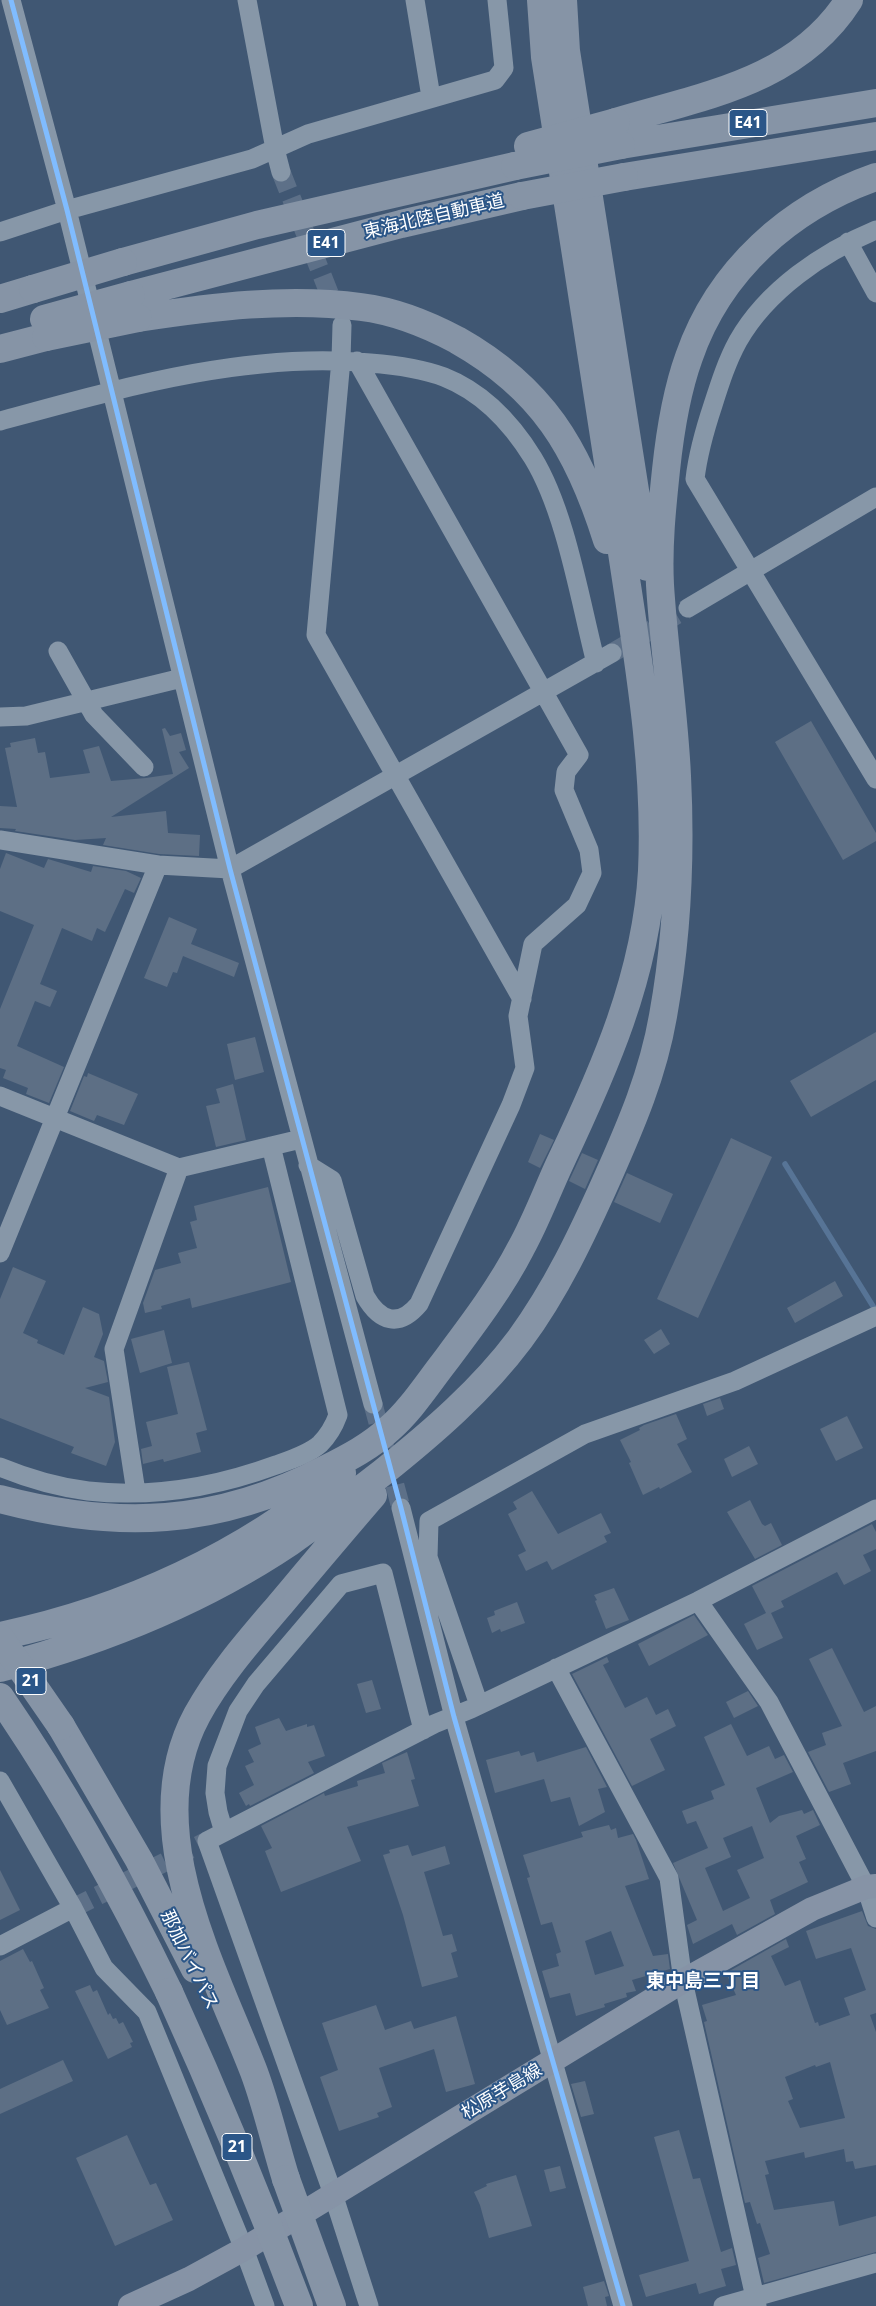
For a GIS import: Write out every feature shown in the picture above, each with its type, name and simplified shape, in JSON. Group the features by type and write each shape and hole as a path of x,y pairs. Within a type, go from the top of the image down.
{"highway":[{"path":"541,0 545,56 611,476 659,721"},
{"path":"563,0 566,51 659,721"},
{"path":"0,300 123,262 257,225 513,158 618,134 752,80 780,66 809,47 831,27 849,0"},
{"name":"E41","path":"618,134 876,102"},
{"name":"東海北陸自動車道","path":"0,333 45,328 134,306 401,224 522,196 624,177 876,136"},
{"path":"0,1637 66,1620 108,1606 199,1568 282,1520 355,1462 416,1399 458,1344 521,1250 599,1080 622,1018 638,965 652,875 653,818 659,721 660,520 669,443 677,398 688,358 703,323 724,288 750,255 780,228 816,204 856,184 876,177"},
{"path":"0,1668 89,1641 144,1620 242,1571 326,1516 413,1448 491,1374 517,1343 542,1307 564,1269 640,1104 655,1060 670,967 678,835 677,776 622,598 596,506 582,472 543,408 516,380 482,354 444,333 405,316 362,307 321,303 200,308 134,306"},
{"path":"0,349 45,328"},
{"path":"0,1499 51,1511 99,1517 149,1520 191,1515 236,1505 278,1491 349,1457 388,1430"},
{"path":"332,2306 286,2179 254,2074 206,1976 186,1893 178,1850 176,1804 178,1776 185,1745 196,1716 213,1687 235,1657 413,1448"},
{"name":"那加バイパス","path":"0,1637 61,1726 206,1976"},
{"name":"那加バイパス","path":"0,1697 28,1748 82,1824 136,1923 214,2090 299,2306"},
{"path":"0,1720 28,1748"}],"main road":[{"name":"松原芋島線","path":"130,2306 189,2279 244,2249 683,1981 812,1909 871,1887"}],"street":[{"path":"11,0 67,210 230,870 373,1404"},
{"path":"247,0 281,172"},
{"path":"415,0 431,97"},
{"path":"0,232 67,210 252,159 308,134 495,80 504,68 497,0"},
{"path":"876,230 848,242 807,269 755,316 738,341 722,376 698,455 695,479 876,778"},
{"path":"848,242 876,293"},
{"path":"342,325 349,360 316,635 397,775 522,999"},
{"path":"308,1165 332,1180 365,1296 372,1309 384,1318 397,1319 410,1315 419,1304 511,1105 525,1068 518,1016 533,944 577,905 592,873 590,850 564,790 566,772 579,755 349,360"},
{"path":"0,421 111,391 262,362 349,360 405,366 444,377 479,396 509,424 534,459 551,496 563,534 596,663"},
{"path":"688,608 876,497"},
{"path":"58,651 94,715 144,767"},
{"path":"0,840 158,865 230,870 612,653"},
{"path":"0,716 26,716 87,703 182,678"},
{"path":"0,1253 158,865"},
{"path":"0,1096 179,1168 301,1139"},
{"path":"0,1467 43,1483 90,1491 176,1491 252,1474 293,1459 320,1445 333,1429 338,1415 271,1146"},
{"path":"136,1492 114,1349 179,1168"},
{"path":"479,1705 428,1557 429,1521 585,1434 735,1381 873,1318"},
{"path":"401,1508 454,1717 623,2306"},
{"path":"369,2306 333,2194 207,1841 423,1730 698,1601 876,1509"},
{"path":"224,1832 215,1793 217,1766 238,1711 256,1684 341,1584 383,1573 423,1730"},
{"path":"698,1601 769,1702 871,1887 876,1918"},
{"path":"556,1668 670,1878 683,1981 756,2301"},
{"path":"0,1781 74,1908 104,1968 147,2012 244,2249 265,2306"},
{"path":"0,1946 74,1908"},
{"path":"722,2306 756,2301 876,2263"}],"building":[{"path":"811,721 876,833 876,841 843,860 775,742"},
{"path":"165,728 170,736 181,733 186,750 179,752 189,768 111,817 166,811 168,833 200,835 199,856 159,854 103,845 106,838 75,840 15,831 16,829 0,828 0,806 17,807 5,748 11,747 10,743 35,738 38,753 45,752 50,778 90,773 83,750 99,746 111,781 146,778 173,774 162,729"},
{"path":"6,853 44,868 48,859 91,872 93,866 126,871 141,878 134,893 125,889 105,932 97,928 92,941 62,928 40,984 57,991 50,1007 35,1001 17,1046 64,1067 49,1103 26,1094 28,1088 3,1078 6,1070 0,1068 0,1009 34,925 0,911 0,869"},
{"path":"169,917 197,929 191,944 239,963 234,977 183,956 177,973 173,972 167,987 144,978"},
{"path":"876,1032 876,1080 811,1117 790,1081"},
{"path":"255,1037 264,1072 235,1080 227,1044"},
{"path":"88,1073 138,1094 124,1125 97,1115 94,1121 70,1111 84,1076 87,1077"},
{"path":"233,1084 246,1140 216,1147 206,1106 220,1103 216,1089"},
{"path":"540,1134 554,1140 540,1168 528,1162"},
{"path":"731,1138 772,1157 698,1318 657,1299"},
{"path":"582,1153 598,1160 585,1189 569,1181"},
{"path":"627,1173 673,1194 660,1223 614,1202"},
{"path":"268,1187 291,1282 192,1308 190,1298 161,1306 162,1309 145,1313 143,1303 155,1270 181,1263 178,1253 197,1248 190,1222 197,1220 194,1206"},
{"path":"13,1267 46,1281 23,1333 38,1340 37,1343 64,1355 83,1307 99,1314 103,1334 94,1357 104,1361 108,1382 85,1388 109,1397 115,1442 106,1466 71,1453 74,1447 0,1418 0,1299"},
{"path":"835,1281 843,1296 795,1323 787,1308"},
{"path":"661,1329 670,1344 654,1354 644,1340"},
{"path":"164,1330 172,1363 140,1373 131,1339"},
{"path":"189,1362 207,1430 196,1433 201,1452 164,1462 163,1459 143,1464 141,1449 152,1446 146,1422 178,1414 167,1367"},
{"path":"720,1398 724,1409 707,1416 703,1404"},
{"path":"676,1414 687,1439 677,1444 692,1472 660,1489 659,1487 643,1495 629,1463 631,1462 620,1440 640,1430 639,1428 644,1425"},
{"path":"847,1416 863,1448 836,1461 820,1429"},
{"path":"749,1446 758,1464 732,1477 724,1459"},
{"path":"532,1491 558,1534 601,1513 611,1533 604,1536 607,1542 552,1570 547,1561 526,1571 518,1555 526,1551 508,1514 517,1509 513,1502"},
{"path":"750,1500 762,1524 765,1526 771,1523 782,1545 755,1559 727,1512"},
{"path":"872,1524 876,1532 876,1549 863,1555 871,1571 844,1585 837,1572 781,1601 784,1607 771,1613 783,1638 757,1650 744,1624 766,1613 752,1586"},
{"path":"614,1588 629,1620 606,1629 594,1595"},
{"path":"517,1602 525,1623 501,1632 500,1629 492,1633 487,1618 495,1615 494,1611"},
{"path":"694,1615 708,1635 649,1666 638,1644"},
{"path":"832,1648 864,1712 876,1706 876,1751 843,1763 851,1784 829,1792 808,1752 826,1745 822,1733 842,1726 809,1659"},
{"path":"607,1657 609,1662 603,1665 625,1708 647,1697 656,1715 668,1709 676,1726 650,1739 665,1770 632,1786 572,1674"},
{"path":"372,1680 381,1709 366,1713 357,1684"},
{"path":"748,1691 758,1706 734,1718 726,1702"},
{"path":"279,1718 286,1731 307,1724 307,1727 314,1725 325,1756 308,1762 314,1773 250,1806 249,1804 246,1806 239,1793 254,1785 245,1766 254,1762 248,1750 261,1744 255,1727"},
{"path":"731,1724 747,1756 769,1746 775,1759 784,1755 793,1772 756,1788 770,1823 779,1816 802,1810 804,1814 813,1810 820,1825 796,1836 806,1859 799,1862 808,1882 770,1900 775,1914 737,1935 732,1924 693,1944 687,1925 697,1920 673,1863 708,1848 696,1821 687,1824 682,1811 714,1799 711,1791 725,1785 704,1737","holes":["752,1826 764,1858 737,1870 750,1898 723,1911 705,1868 731,1857 723,1838"]},
{"path":"586,1747 607,1787 598,1789 605,1812 579,1826 570,1797 551,1802 544,1779 495,1793 486,1760 519,1751 521,1756 534,1752 537,1762"},
{"path":"407,1752 415,1779 411,1780 419,1806 347,1827 361,1861 281,1892 265,1851 272,1848 261,1826 324,1793 325,1796 358,1786 357,1781 385,1773 382,1763"},
{"path":"609,1825 611,1830 616,1828 618,1838 633,1834 649,1879 625,1886 653,1956 668,1954 670,1969 632,1980 636,1991 626,1993 627,1997 604,2004 605,2007 576,2016 570,1993 550,1998 542,1971 559,1966 556,1954 561,1952 552,1922 541,1925 527,1878 530,1877 523,1855 583,1837 581,1832","holes":["611,1931 624,1966 595,1975 585,1941"]},
{"path":"408,1845 412,1856 445,1846 450,1864 424,1872 443,1936 452,1934 457,1951 451,1953 458,1977 422,1987 403,1915 383,1855 390,1853 389,1850"},
{"path":"0,1870 20,1910 0,1920"},
{"path":"862,1911 868,1926 876,1929 876,2013 870,2015 876,2032 876,2165 855,2169 853,2161 846,2162 844,2149 805,2158 804,2152 765,2161 769,2174 765,2175 774,2210 834,2201 839,2226 876,2216 876,2252 764,2283 758,2258 770,2254 760,2223 757,2224 750,2202 745,2203 704,2022 707,2021 702,2005 736,1995 726,1973 786,1939 789,1947 771,1956 785,1986 800,1980 815,2023 818,2022 819,2026 850,2015 844,1998 866,1990 851,1948 816,1959 806,1931","holes":["830,2062 845,2118 800,2128 788,2101 793,2099 785,2077 815,2065 816,2067"]},
{"path":"23,1949 30,1962 32,1961 44,1988 40,1990 49,2008 7,2025 0,2010 0,1961"},
{"path":"90,1985 93,1992 97,1990 108,2015 110,2013 119,2024 123,2022 133,2042 130,2043 132,2047 108,2059 75,1991"},
{"path":"376,2005 385,2030 411,2021 414,2029 456,2016 475,2084 446,2092 434,2049 379,2068 392,2107 377,2113 379,2117 339,2131 320,2077 338,2070 322,2023"},
{"path":"63,2060 73,2081 0,2114 0,2089"},
{"path":"585,2081 594,2114 581,2117 571,2084"},
{"path":"679,2130 693,2179 700,2178 721,2252 732,2248 736,2265 721,2269 726,2286 699,2294 696,2283 646,2297 639,2275 689,2261 654,2137"},
{"path":"127,2135 150,2185 156,2183 173,2220 115,2246 76,2158"},
{"path":"560,2166 566,2188 550,2192 544,2170"},
{"path":"516,2175 532,2226 489,2238 480,2205 474,2192 487,2186 486,2184"},
{"path":"604,2281 609,2296 605,2297 607,2306 588,2306 583,2287"}],"waterway":[{"path":"785,1164 876,1311"}],"tunnel":[{"path":"281,172 337,313"},
{"path":"612,653 688,608"},
{"path":"373,1404 401,1508"},
{"path":"73,1908 207,1841"}],"cycle path":[{"path":"11,0 67,210 230,869 401,1508 454,1717 623,2306"}],"district":[{"name":"東中島三丁目","path":"703,1982"}]}
